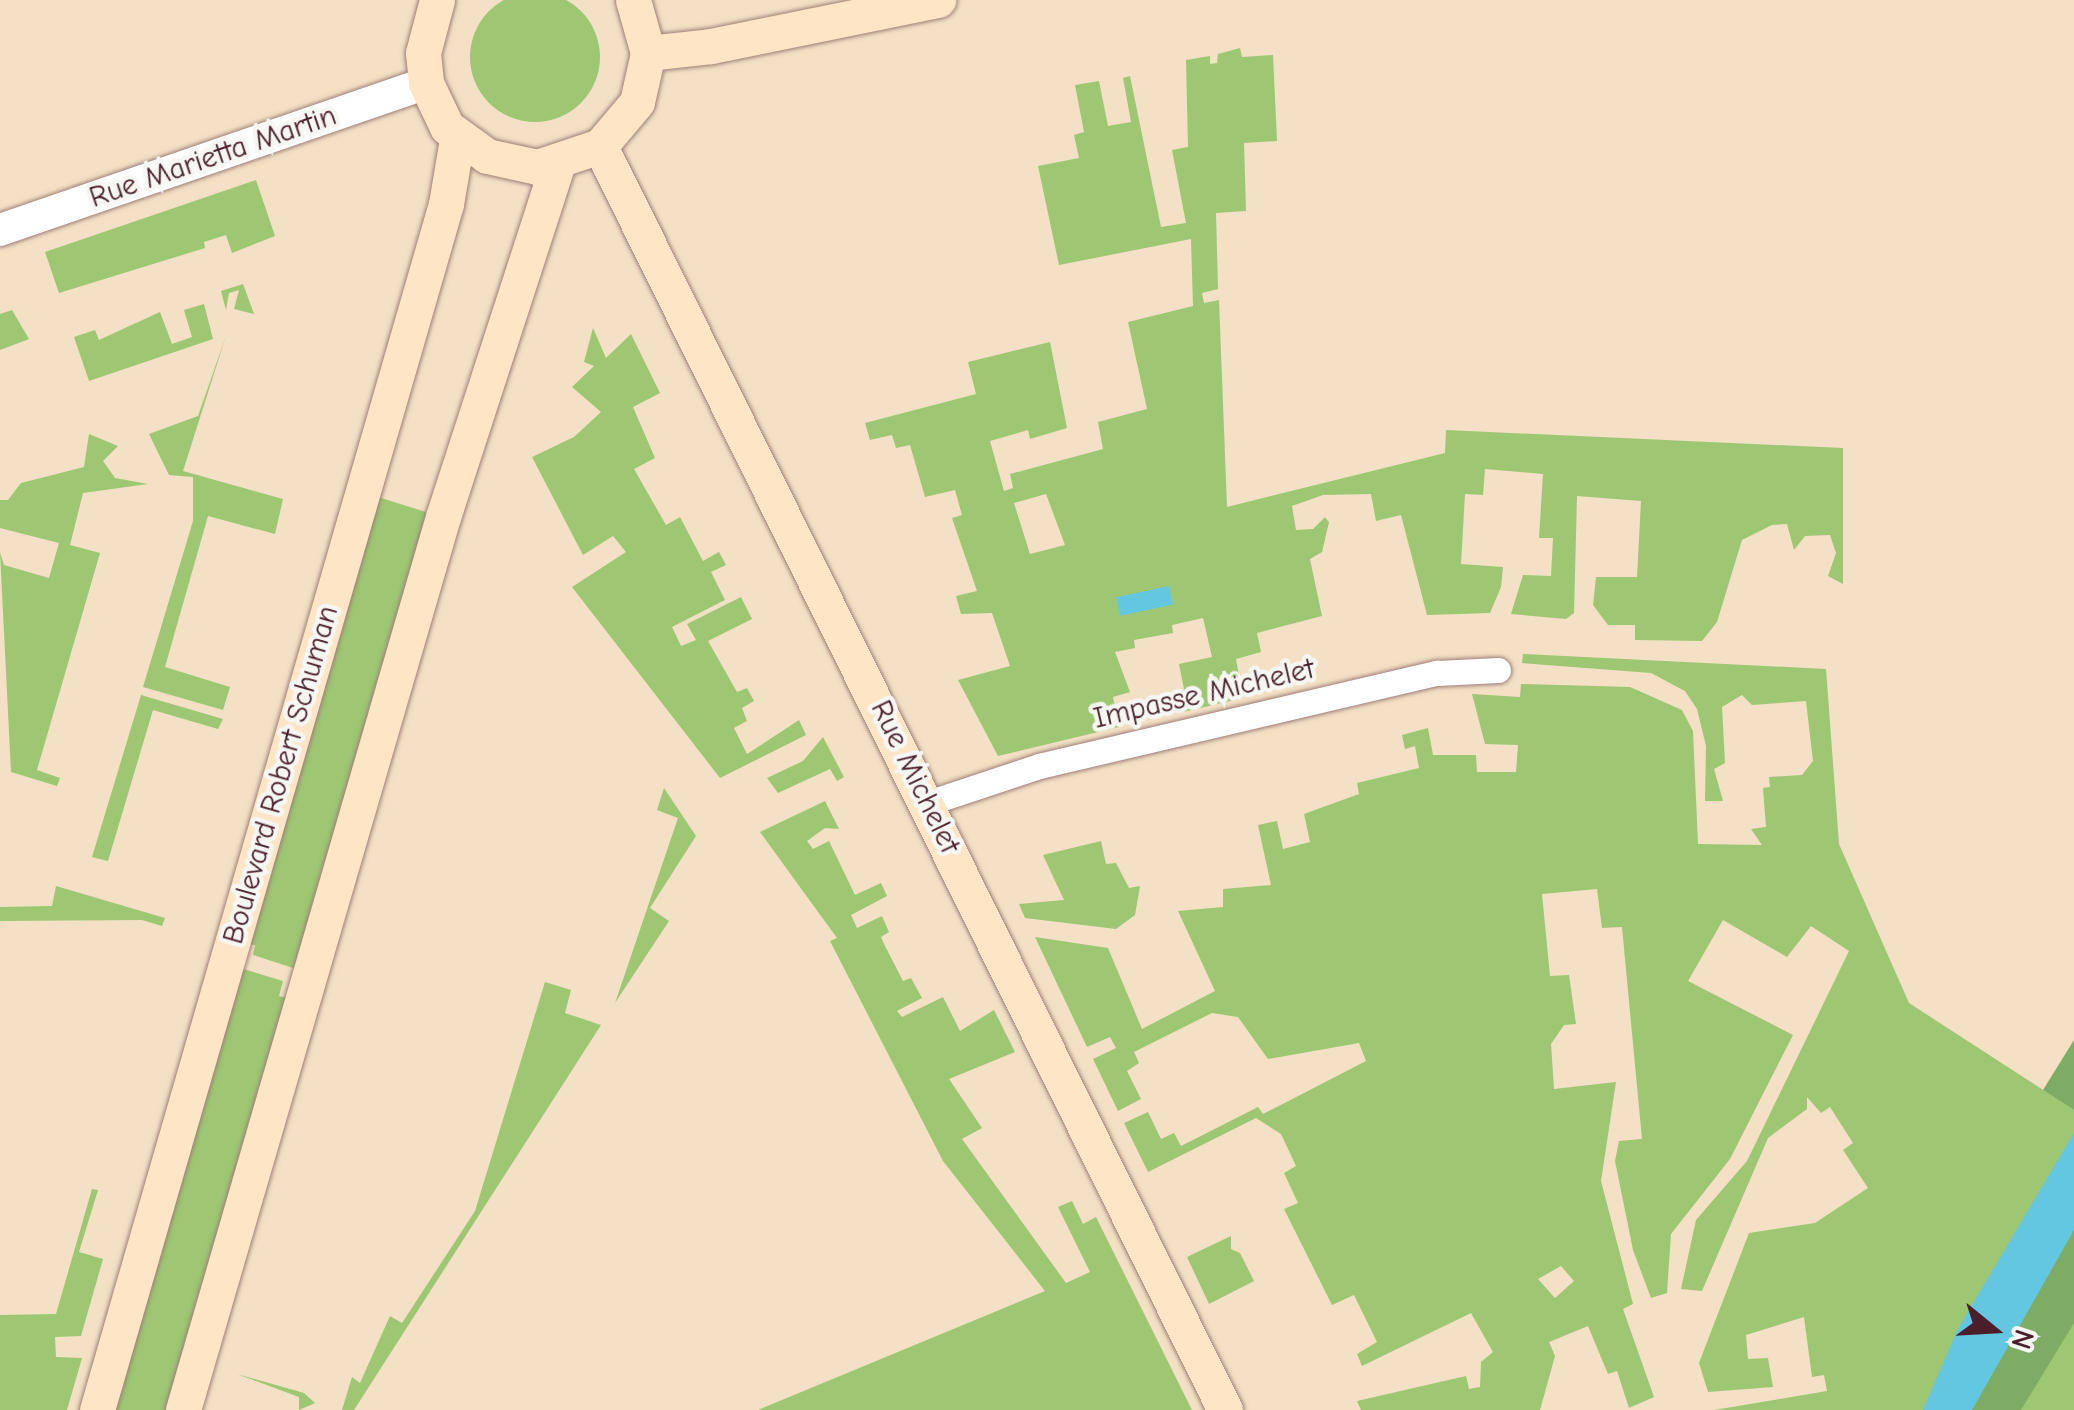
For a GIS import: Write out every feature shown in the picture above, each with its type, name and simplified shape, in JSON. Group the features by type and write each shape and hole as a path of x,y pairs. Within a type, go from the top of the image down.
{"main road":[{"path":"437,0 422,53 426,83 457,139 502,162 558,164 600,146 637,102 648,53 633,0"},
{"path":"648,53 711,46 938,0"},
{"name":"Boulevard Robert Schuman","path":"98,1410 446,204 457,139"},
{"name":"Rue Michelet","path":"600,146 1225,1410"},
{"path":"183,1410 443,517 558,164"}],"street":[{"name":"Rue Marietta Martin","path":"0,230 426,83"},
{"name":"Impasse Michelet","path":"928,804 1039,766 1437,673 1498,670"}],"green space":[{"path":"535,-8 560,-3 581,11 595,32 600,57 595,82 581,103 560,117 535,122 510,117 489,103 475,82 470,57 475,32 489,11 510,-3"},
{"path":"1240,48 1242,57 1273,55 1277,141 1244,143 1246,211 1216,213 1218,289 1202,293 1204,303 1219,300 1227,507 1445,453 1446,430 1843,448 1843,584 1828,576 1836,553 1830,535 1805,536 1794,550 1787,524 1772,525 1742,540 1717,622 1702,641 1635,640 1635,625 1608,625 1593,605 1596,577 1637,577 1641,501 1577,496 1574,613 1566,619 1511,614 1523,575 1551,576 1553,538 1539,538 1543,474 1485,469 1483,495 1465,494 1461,564 1503,567 1501,587 1490,613 1427,615 1401,515 1376,521 1371,494 1323,495 1292,506 1296,530 1313,529 1325,517 1329,522 1322,552 1310,559 1322,616 1257,633 1261,652 1236,659 1243,698 1179,713 1176,692 1184,689 1179,664 1212,657 1203,618 1172,625 1173,633 1134,640 1135,648 1115,652 1130,692 1113,697 1119,727 998,756 958,680 1010,666 992,613 961,614 956,596 977,591 952,518 962,515 955,490 925,497 910,445 896,448 892,435 870,440 865,423 976,394 968,362 1050,342 1067,428 1030,439 1028,430 990,441 1004,491 1013,488 1010,474 1103,449 1098,422 1147,409 1128,322 1193,306 1191,239 1059,265 1038,166 1079,158 1074,135 1084,132 1075,85 1099,81 1108,126 1131,122 1123,78 1130,76 1161,227 1186,223 1172,150 1188,147 1186,60 1210,56 1210,64 1217,63 1218,54","holes":["1046,494 1065,545 1030,554 1014,503"]},
{"path":"256,180 275,236 232,253 226,235 204,242 205,248 59,293 45,252"},
{"path":"243,284 254,314 234,309 239,290 229,293 226,310 221,291"},
{"path":"204,304 213,339 89,381 74,337 95,330 99,340 160,312 172,344 192,337 184,310"},
{"path":"12,310 29,339 0,350 0,314"},
{"path":"593,328 606,358 631,334 660,393 633,407 655,458 634,469 666,525 680,517 703,561 719,552 726,565 711,572 725,600 672,627 681,646 696,640 687,624 741,597 752,619 708,641 737,692 747,688 754,701 742,708 747,721 734,728 747,754 799,720 806,735 720,778 572,587 626,552 613,536 583,555 532,457 574,437 601,412 572,387 594,366 584,362"},
{"path":"226,336 183,471 283,499 275,534 208,516 165,667 230,687 223,710 143,687 193,521 193,477 169,475 149,434 198,416"},
{"path":"89,434 118,446 103,461 115,478 148,484 83,493 70,545 100,553 37,770 60,778 57,786 11,772 0,552 4,565 49,578 59,543 0,528 0,500 8,500 21,483 84,467"},
{"path":"378,497 429,513 296,969 253,955 255,945 247,944"},
{"path":"1523,654 1826,669 1839,844 1909,1003 2074,1110 2074,1133 1958,1329 1923,1410 1714,1410 1827,1391 1824,1375 1812,1377 1804,1317 1746,1335 1748,1359 1768,1358 1773,1387 1708,1392 1699,1363 1749,1233 1815,1223 1868,1188 1843,1150 1853,1143 1830,1107 1821,1113 1807,1097 1807,1109 1768,1138 1702,1291 1681,1289 1696,1220 1747,1161 1849,951 1811,926 1787,957 1723,920 1688,981 1793,1035 1730,1159 1671,1234 1667,1293 1651,1298 1633,1250 1615,1161 1619,1141 1642,1139 1622,927 1602,928 1597,889 1542,894 1550,976 1569,975 1576,1024 1564,1025 1551,1044 1554,1089 1616,1082 1601,1181 1633,1304 1623,1309 1654,1397 1629,1408 1617,1371 1608,1374 1588,1326 1549,1342 1555,1356 1540,1410 1361,1410 1357,1401 1466,1376 1469,1389 1480,1387 1481,1362 1493,1352 1471,1313 1362,1366 1357,1354 1377,1342 1354,1295 1332,1305 1284,1209 1298,1203 1284,1173 1296,1166 1281,1134 1256,1118 1148,1172 1124,1123 1148,1112 1161,1139 1174,1133 1181,1146 1258,1107 1263,1114 1366,1061 1359,1043 1268,1059 1238,1017 1212,1013 1134,1052 1139,1063 1127,1071 1141,1099 1118,1111 1093,1059 1116,1048 1110,1037 1087,1047 1035,937 1108,948 1142,1029 1215,991 1178,911 1223,907 1223,889 1271,885 1258,825 1277,821 1283,849 1310,842 1304,814 1359,794 1357,783 1419,768 1415,746 1405,749 1402,735 1428,728 1433,755 1476,755 1477,772 1516,772 1518,745 1485,744 1472,694 1520,697 1521,684 1630,687 1682,710 1693,731 1698,844 1762,845 1751,829 1766,827 1763,788 1770,787 1769,777 1802,775 1813,761 1806,701 1752,705 1742,695 1722,707 1725,763 1714,769 1723,801 1705,801 1706,746 1697,709 1685,691 1651,673 1522,663","holes":["1561,1266 1574,1281 1555,1298 1538,1279"]},
{"path":"141,695 223,719 218,729 153,710 108,861 92,857"},
{"path":"823,737 844,777 837,781 830,769 778,793 767,778 803,761"},
{"path":"664,788 696,836 650,908 669,921 615,1003 678,818 657,810"},
{"path":"825,801 839,829 825,828 807,841 813,849 829,841 855,895 881,883 887,896 851,915 857,928 882,916 889,932 881,937 885,946 903,981 911,978 922,998 897,1011 902,1017 943,997 960,1031 994,1010 1015,1052 949,1079 982,1128 962,1139 1066,1283 1090,1272 1058,1207 1072,1201 1083,1224 1096,1217 1192,1410 758,1410 1045,1291 943,1161 830,941 837,938 760,832"},
{"path":"1101,841 1106,864 1116,863 1129,888 1140,886 1135,915 1116,929 1025,918 1019,904 1064,900 1043,855"},
{"path":"56,886 165,918 162,926 142,920 0,921 0,907 52,906"},
{"path":"240,968 283,981 279,996 287,998 168,1410 112,1410"},
{"path":"545,982 571,990 565,1013 601,1025 354,1410 342,1410 352,1377 360,1383 390,1316 402,1323 475,1211"},
{"path":"2074,1040 2074,1110 2043,1090"},
{"path":"2074,1133 2074,1323 2021,1410 1923,1410 1958,1329"},
{"path":"2074,1181 2074,1410 1951,1410"},
{"path":"92,1189 98,1190 79,1252 103,1259 81,1336 55,1337 56,1357 82,1358 67,1410 0,1410 0,1315 56,1314"},
{"path":"1231,1236 1231,1249 1240,1253 1254,1281 1209,1304 1187,1257"},
{"path":"237,1374 304,1393 315,1403 299,1410 299,1397"}],"water":[{"path":"1169,586 1173,605 1120,616 1116,597"},
{"path":"2074,1133 2074,1230 1972,1410 1923,1410 1958,1329"}]}
